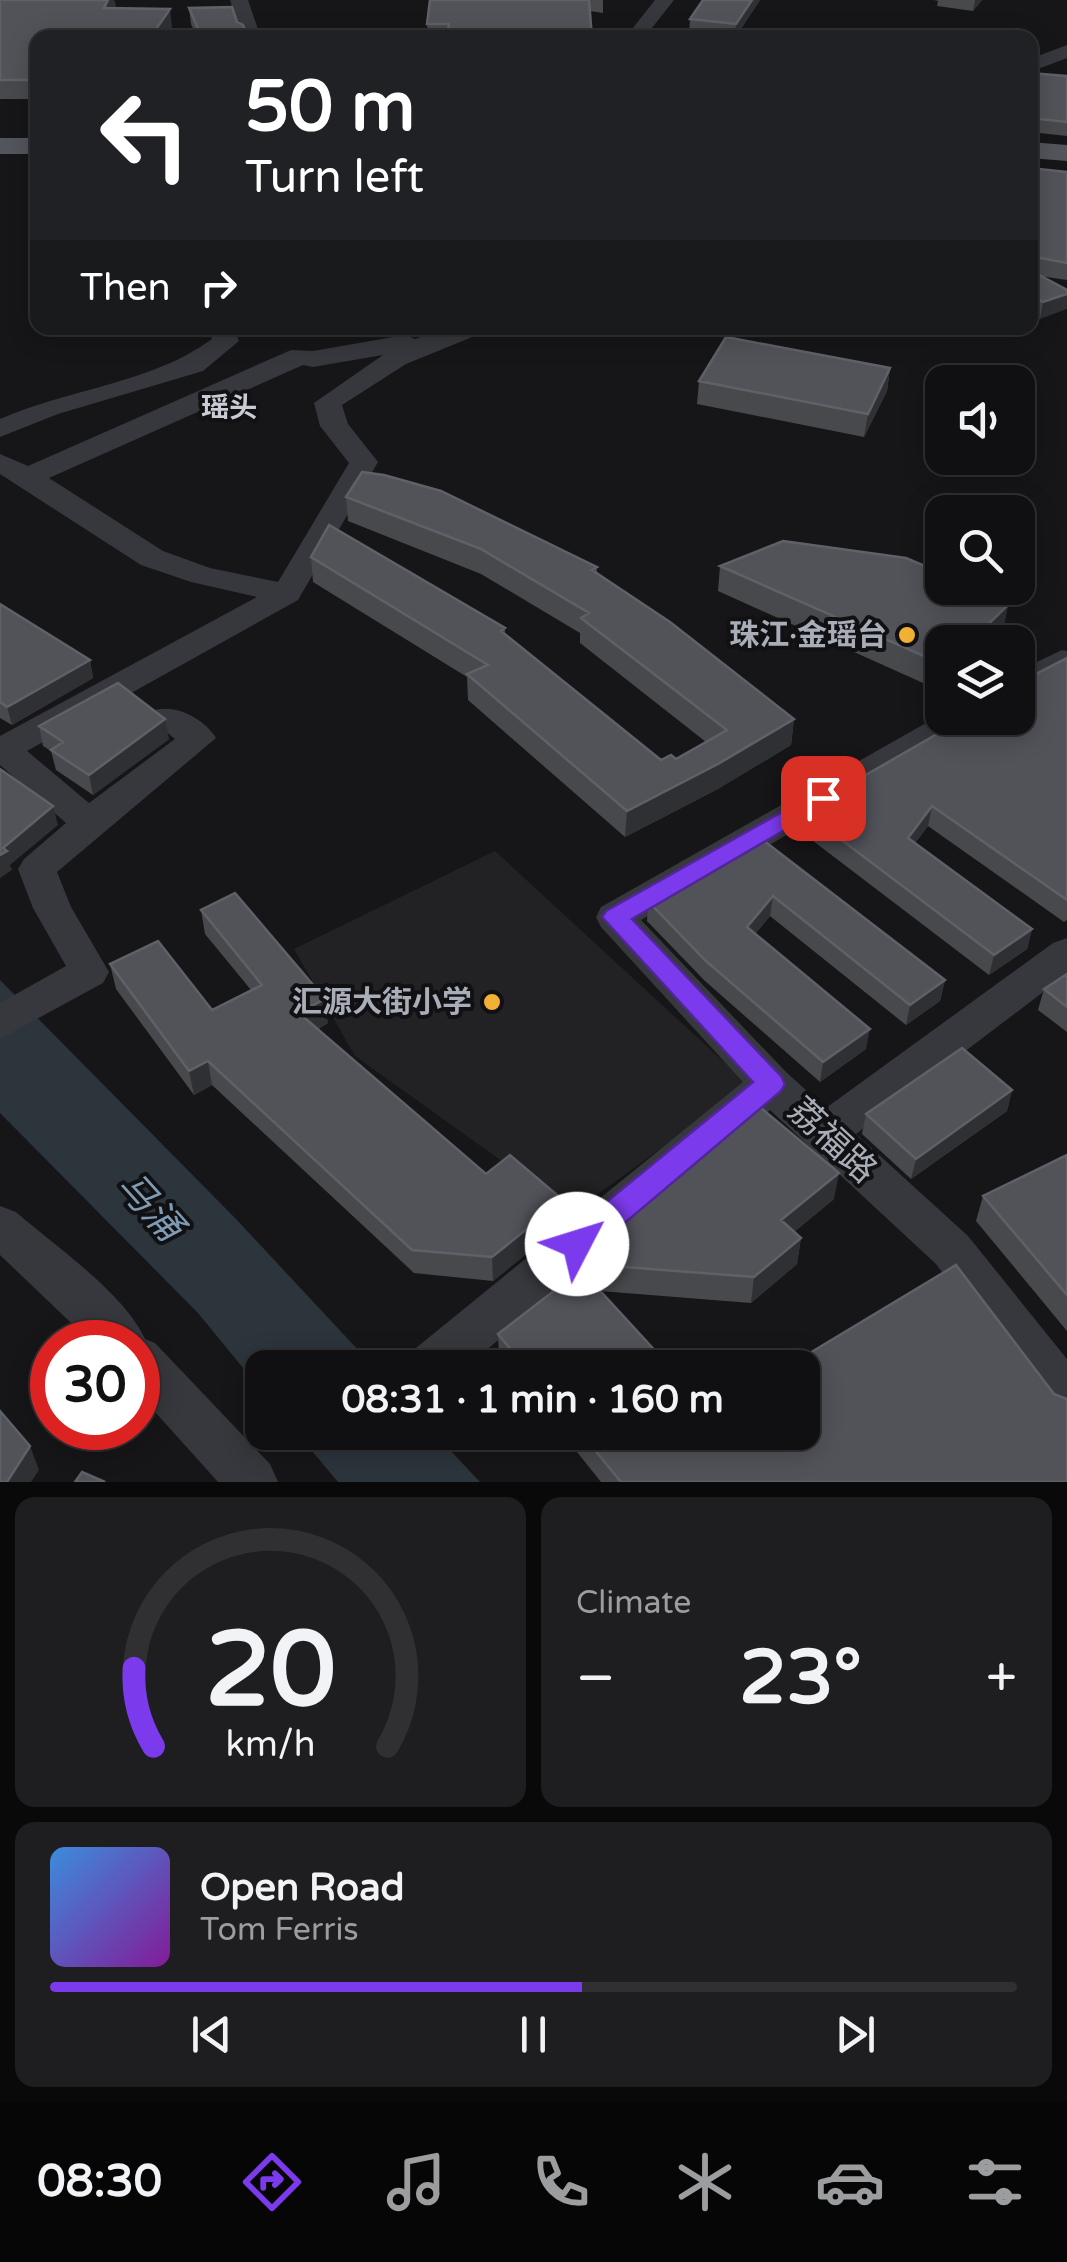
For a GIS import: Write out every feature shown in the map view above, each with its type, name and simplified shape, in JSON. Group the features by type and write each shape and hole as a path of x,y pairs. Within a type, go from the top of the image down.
{"main road":[{"path":"0,129 30,129"},
{"path":"0,146 30,146"},
{"path":"1038,151 1067,153"},
{"path":"1038,166 1067,168"}],"street":[{"path":"239,0 249,30"},
{"path":"641,30 665,0"},
{"path":"1038,63 1067,52"},
{"path":"0,429 48,408 194,364 226,341 223,335"},
{"path":"29,476 300,356 313,360 446,335"},
{"path":"89,824 3,749 287,594 364,462 334,426 328,403 369,372 426,340"},
{"path":"0,464 29,476 151,558 207,576 287,594"},
{"path":"1035,675 1062,660 1067,662"},
{"path":"0,1022 89,972 52,908 37,870 199,738 167,718"},
{"path":"771,1084 615,917 931,735"},
{"path":"825,1133 1067,952"},
{"name":"荔福路","path":"450,1350 771,1084 952,1250 1067,1398"},
{"path":"0,1226 102,1320"},
{"path":"160,1383 252,1482"}],"shaded area":[{"name":"汇源大街小学","path":"495,851 749,1085 573,1212 355,1056 294,949"}],"water":[{"name":"马涌","path":"0,980 236,1219 358,1350 245,1350 245,1370 198,1313 0,1113"},
{"path":"311,1450 450,1450 480,1482 338,1482"}],"building":[{"path":"0,0 108,0 104,8 170,9 156,30 30,30 30,80 0,80"},
{"path":"430,0 589,0 591,30 448,30 449,24 427,24"},
{"path":"703,0 752,0 736,24 690,19"},
{"path":"232,7 245,30 199,30 189,8"},
{"path":"1038,74 1067,76 1067,122 1038,119"},
{"path":"1038,169 1067,172 1067,263 1038,258"},
{"path":"1038,274 1067,290 1067,294 1043,302 1038,299"},
{"path":"726,337 890,368 868,414 699,381"},
{"path":"362,472 441,491 597,567 592,570 670,622 794,719 627,811 467,674 488,665 311,557 329,525 505,628 501,631 661,760 671,755 676,759 727,730 581,618 589,613 481,549 346,497"},
{"path":"783,541 906,558 925,566 925,605 1008,605 987,625 925,625 925,656 720,566"},
{"path":"0,604 90,660 7,707 0,702"},
{"path":"1067,658 1067,900 932,806 908,838 1032,929 994,955 803,811 935,735 1035,735 1035,674"},
{"path":"118,683 165,719 89,775 51,750 63,742 39,726"},
{"path":"0,769 53,806 3,848 7,851 0,855"},
{"path":"759,837 945,980 910,1005 773,896 747,927 870,1029 823,1062 706,961 648,901"},
{"path":"235,893 325,999 299,1013 486,1174 510,1155 563,1200 492,1257 412,1250 208,1061 189,1071 110,964 158,941 212,1010 262,985 201,910"},
{"path":"1067,974 1067,1007 1044,989"},
{"path":"962,1048 1012,1090 916,1159 866,1114"},
{"path":"756,1104 839,1173 781,1220 801,1238 754,1277 585,1264 605,1249 594,1239"},
{"path":"1067,1155 1067,1295 983,1196"},
{"path":"956,1265 1054,1394 1067,1399 1067,1482 621,1482 595,1450 820,1450 820,1350 815,1350"},
{"path":"581,1270 654,1350 511,1350 498,1334"},
{"path":"0,1411 30,1446 7,1482 0,1482"},
{"path":"82,1472 105,1482 75,1482"}],"place":[{"name":"珠江·金瑶台","path":"907,635"},
{"name":"汇源大街小学","path":"492,1002"}],"district":[{"name":"瑶头","path":"229,407"}],"route":[{"path":"577,1244 771,1084 615,917 823,798"}]}
